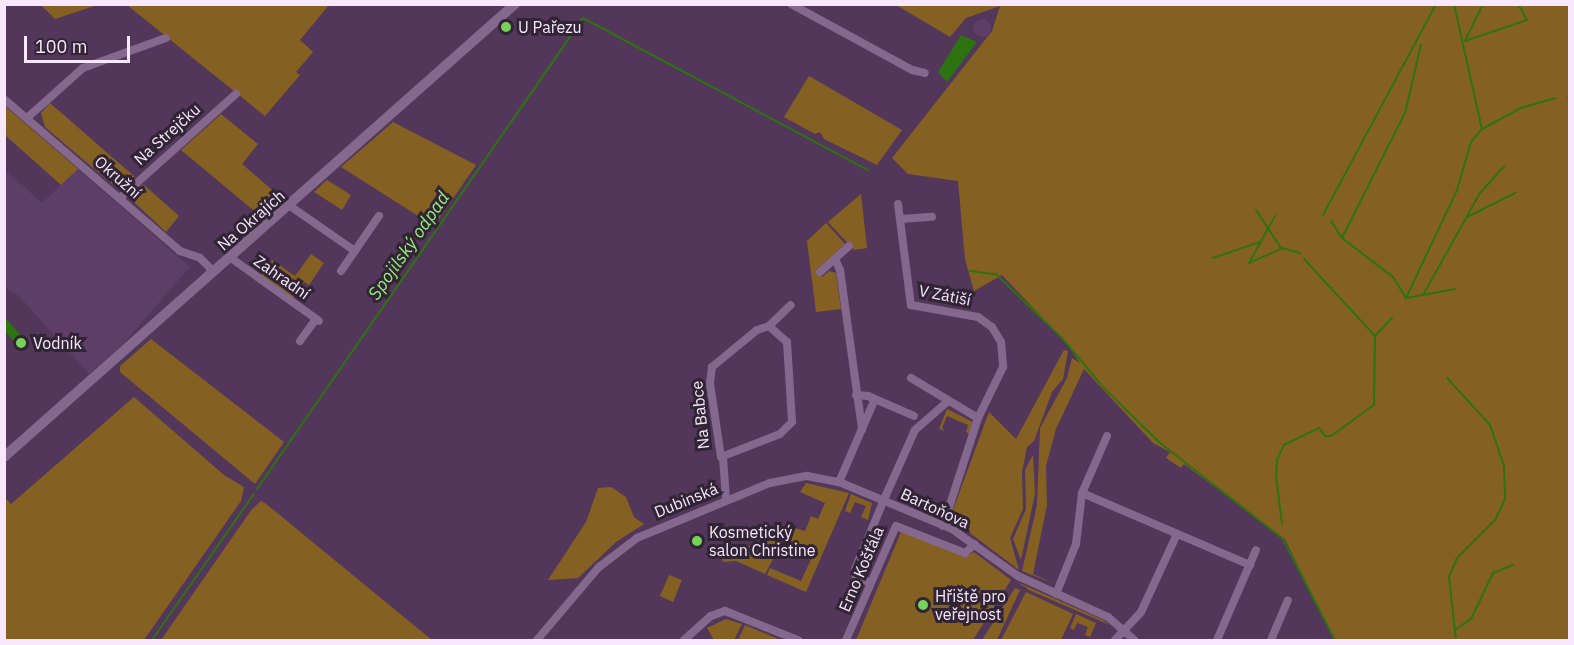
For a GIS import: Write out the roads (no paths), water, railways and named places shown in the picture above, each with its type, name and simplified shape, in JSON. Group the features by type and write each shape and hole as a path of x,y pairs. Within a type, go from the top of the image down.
{"street":[{"name":"Na Okrajích","path":"4,457 290,206 515,4"},
{"path":"791,4 925,73"},
{"path":"27,118 88,65 166,38"},
{"name":"Na Strejčku","path":"120,198 236,94"},
{"name":"Okružní","path":"4,99 180,251 200,258 214,272"},
{"name":"V Zátiší","path":"898,204 910,305 978,317 992,327 1002,342 1002,367 978,418"},
{"path":"290,206 355,251"},
{"path":"341,271 379,216"},
{"path":"901,219 932,217"},
{"path":"820,272 849,246"},
{"name":"Zahradní","path":"231,258 318,320 300,341"},
{"path":"835,259 840,270 862,429"},
{"name":"Na Babce","path":"726,500 723,458 716,438 712,367 757,330 770,326 774,318 791,305"},
{"name":"Na Babce","path":"723,458 780,434 792,422 787,342 770,326"},
{"path":"911,378 947,402 978,418 944,526"},
{"path":"856,395 875,399 914,416"},
{"path":"839,482 875,399"},
{"path":"884,501 915,430 947,402"},
{"path":"1056,594 1076,544 1082,493 1107,436"},
{"name":"Dubinská","path":"537,640 591,575 620,549 654,529 726,500 790,477 816,477 839,482 884,501"},
{"path":"1082,493 1250,566"},
{"name":"Bartoňova","path":"870,583 856,576 855,569 884,501 944,526 975,544 1013,574 1104,615 1134,640"},
{"name":"Erno Košťála","path":"846,640 894,529 899,526 963,553 975,544"},
{"path":"1115,640 1144,607 1177,534"},
{"path":"1217,640 1256,550"},
{"path":"1271,640 1288,600"},
{"path":"684,640 711,616 725,611 795,640"}],"waterway":[{"path":"1323,215 1436,4"},
{"path":"1454,4 1482,129"},
{"path":"1465,41 1483,4"},
{"path":"1465,41 1527,20 1518,4"},
{"name":"Spojilský odpad","path":"257,489 583,18 868,170"},
{"path":"1342,238 1405,113 1421,45"},
{"path":"1406,298 1457,190 1471,142 1482,129 1521,108 1556,98"},
{"path":"1423,295 1480,193 1504,166"},
{"path":"1467,217 1515,193"},
{"path":"1256,210 1281,248"},
{"path":"1249,263 1275,216"},
{"path":"1331,221 1342,238 1393,277 1406,298"},
{"path":"1213,258 1260,242"},
{"path":"1249,263 1282,248 1300,253"},
{"path":"1304,259 1375,336"},
{"path":"970,271 996,274 1062,338 1104,388 1159,442 1283,539 1335,640"},
{"path":"1406,298 1455,289"},
{"path":"1282,524 1276,476 1277,460 1284,445 1319,428 1325,436 1331,436 1374,405 1375,336 1392,318"},
{"path":"1447,378 1490,425 1504,466 1505,499 1495,520 1457,558 1449,577 1456,640"},
{"name":"Spojilský odpad","path":"152,640 254,494"},
{"path":"1455,630 1471,619 1493,573 1513,565"}],"place":[{"name":"U Pařezu","path":"506,27"},
{"name":"Vodník","path":"21,343"},
{"name":"Kosmetický salon Christine","path":"697,541"},
{"name":"Hřiště pro veřejnost","path":"923,605"}]}
